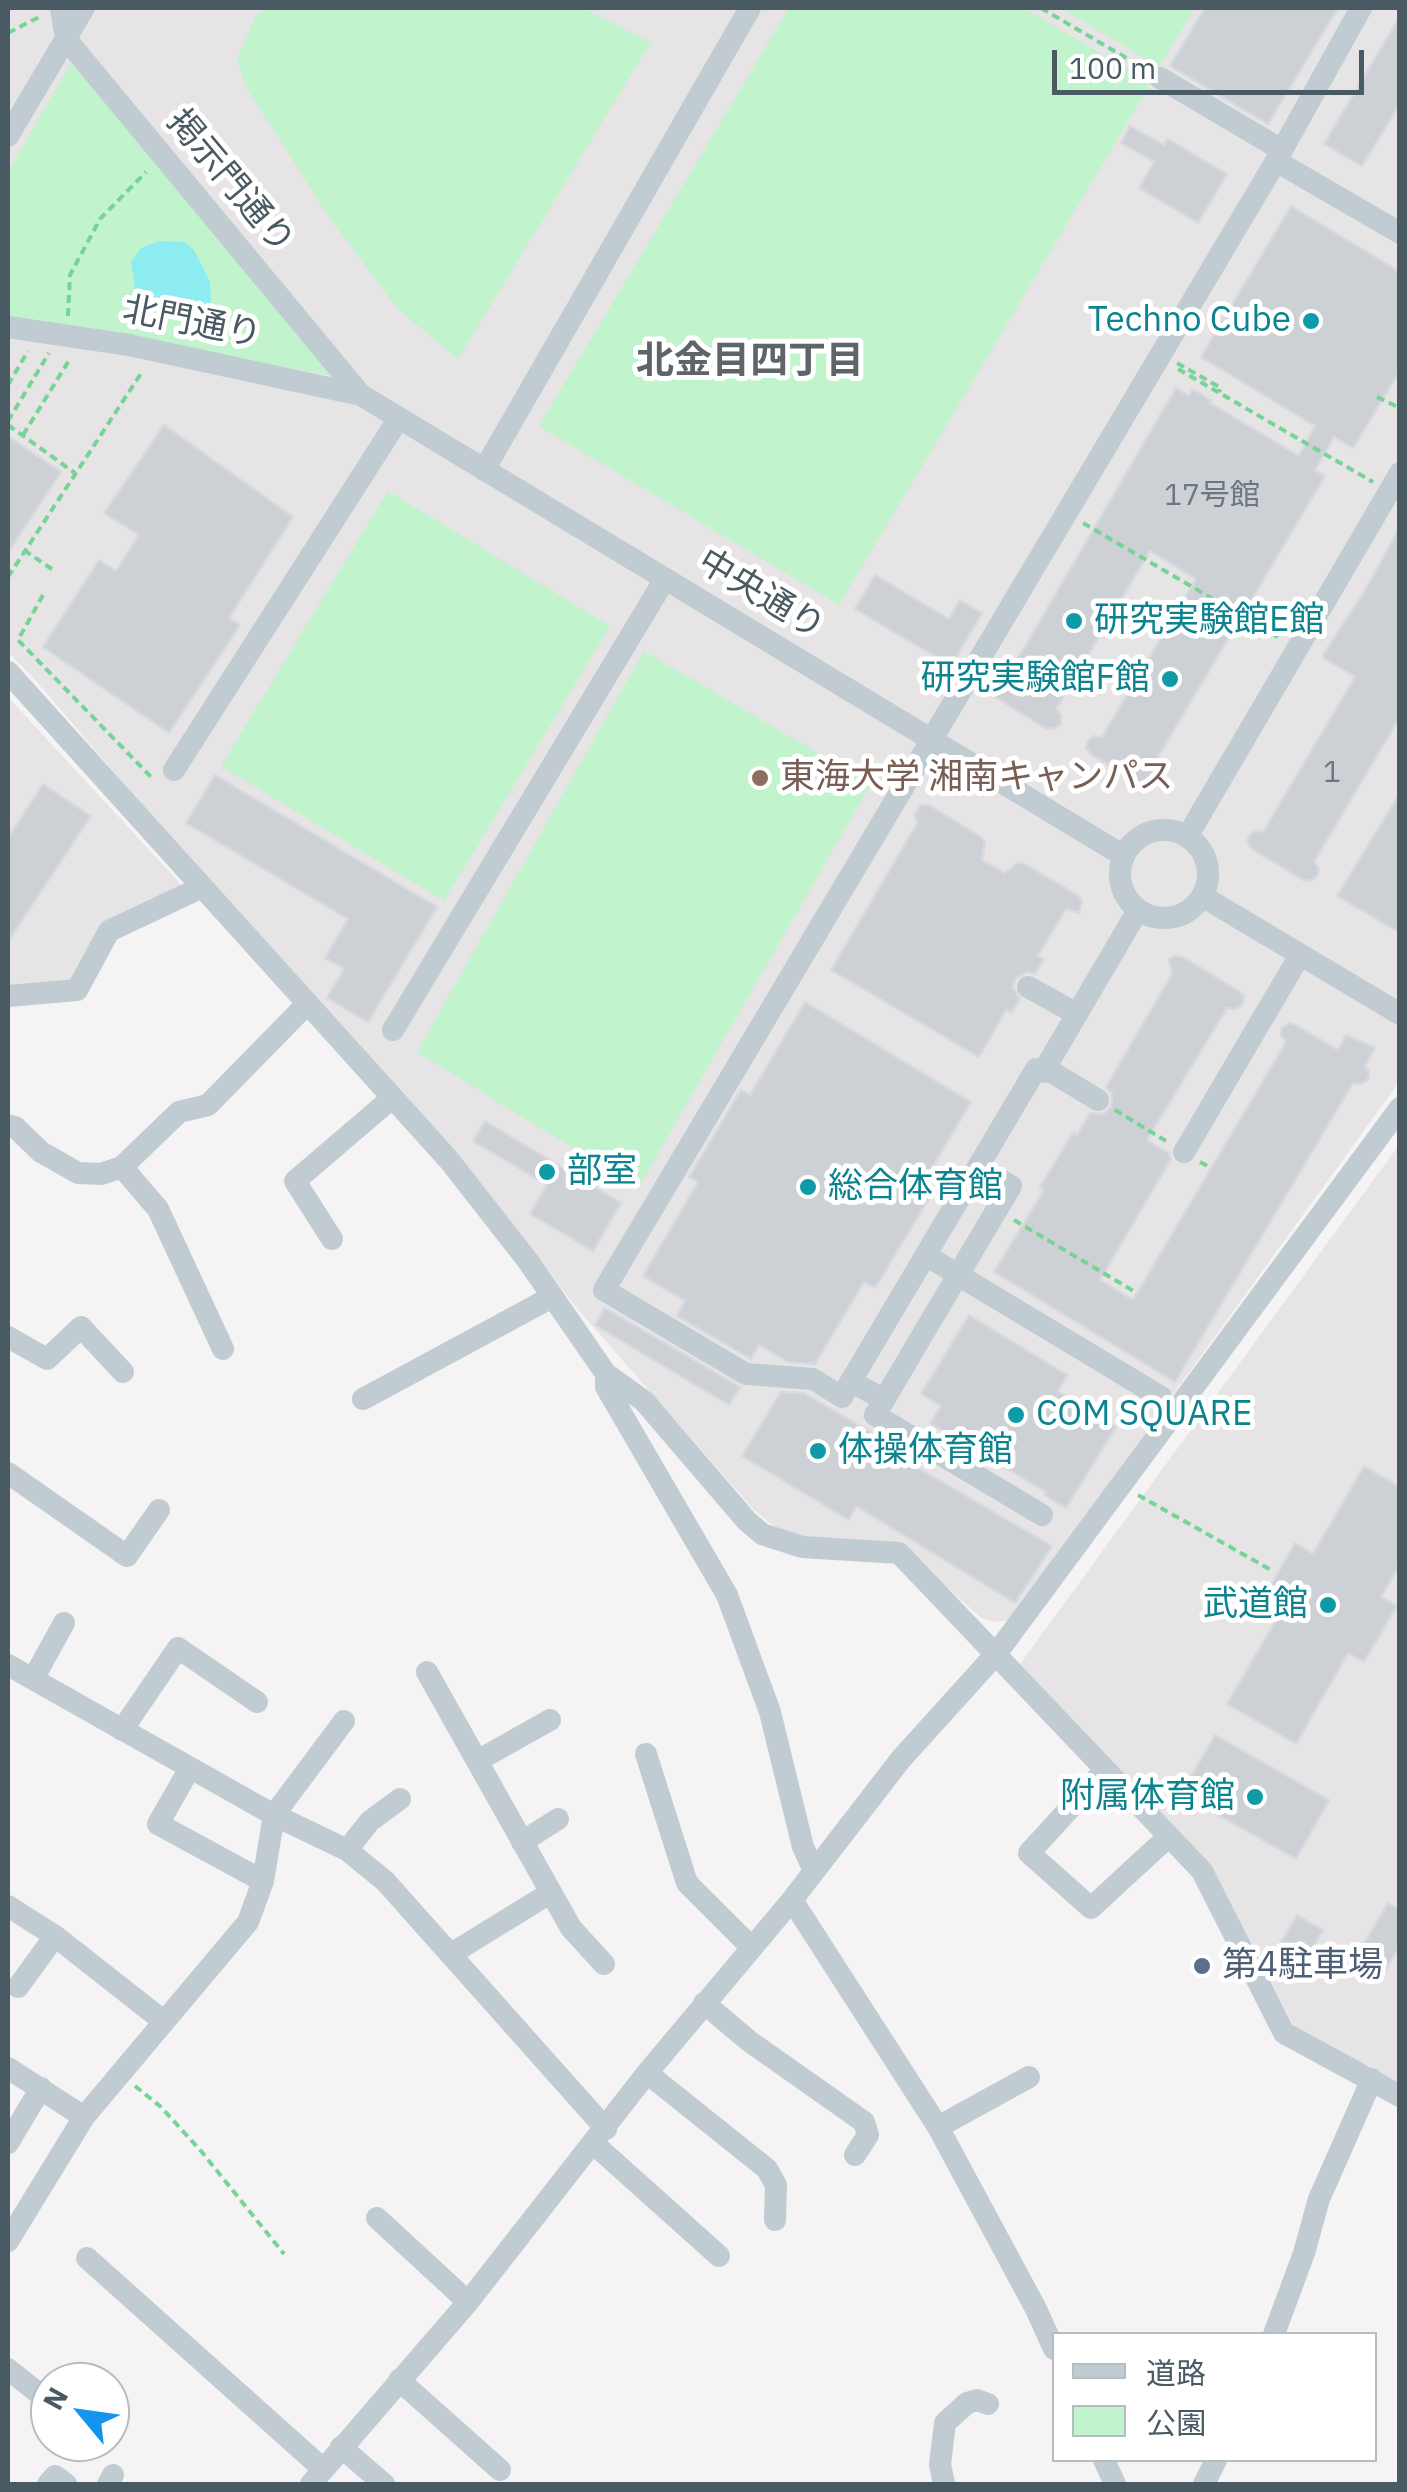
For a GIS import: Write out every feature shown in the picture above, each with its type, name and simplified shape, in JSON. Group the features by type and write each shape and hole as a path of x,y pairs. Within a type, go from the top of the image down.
{"street":[{"path":"8,136 84,8"},
{"path":"484,470 750,8"},
{"path":"1138,910 1045,1068 1042,1072 1036,1069 842,1396 813,1379 746,1374 604,1290 1279,155 1361,8"},
{"path":"51,12 66,39"},
{"name":"掲示門通り","path":"66,39 361,395"},
{"path":"1160,78 1400,233"},
{"name":"北門通り","path":"8,327 156,350 361,395"},
{"name":"中央通り","path":"361,395 1124,856"},
{"path":"174,770 399,418"},
{"path":"1187,836 1400,473"},
{"path":"393,1030 665,578"},
{"path":"8,672 449,1160 528,1261 606,1374 644,1402 724,1496 762,1534 802,1548 898,1553 1202,1871 1284,2033 1400,2096"},
{"path":"1169,830 1187,836 1204,856 1208,870 1202,896 1182,915 1169,918 1155,918 1138,910 1122,890 1124,856 1140,837 1154,831 1169,830"},
{"path":"8,996 76,990 109,931 200,888"},
{"path":"1202,896 1400,1014"},
{"path":"1184,1152 1300,955"},
{"path":"1028,986 1077,1014"},
{"path":"8,1125 40,1152 78,1174 101,1174 122,1166 179,1112 208,1105 306,1005"},
{"path":"1045,1068 1098,1100"},
{"path":"332,1240 295,1181 392,1098"},
{"path":"87,2258 123,2276 317,2477 468,2302 704,2002 792,1900 902,1760 996,1654 1400,1108"},
{"path":"122,1166 158,1209 223,1349"},
{"path":"978,1167 1011,1186 875,1414 1042,1515"},
{"path":"926,1256 1161,1397"},
{"path":"363,1398 552,1297"},
{"path":"8,1337 47,1359 81,1327 123,1372"},
{"path":"606,1374 606,1387 727,1595 770,1712 802,1847 814,1871"},
{"path":"852,1380 884,1400"},
{"path":"8,1473 127,1556 159,1510"},
{"path":"33,1680 64,1623"},
{"path":"122,1730 178,1648 226,1668 257,1702"},
{"path":"8,1665 274,1815 346,1850 385,1881 451,1954 600,2137 718,2256"},
{"path":"427,1672 571,1928 604,1964"},
{"path":"476,1761 550,1720"},
{"path":"8,2242 84,2117 248,1922 264,1881 274,1815 344,1722"},
{"path":"646,1754 687,1883 751,1947"},
{"path":"190,1768 158,1824 264,1881"},
{"path":"1104,1771 1029,1853 1092,1908 1168,1836"},
{"path":"346,1850 370,1821 400,1799"},
{"path":"522,1842 558,1819"},
{"path":"451,1954 550,1893"},
{"path":"792,1900 938,2126 1052,2345"},
{"path":"8,1906 54,1936 162,2020"},
{"path":"18,1986 54,1936"},
{"path":"704,2002 749,2042 864,2122 868,2136 855,2155"},
{"path":"8,2068 84,2117"},
{"path":"647,2073 767,2169 776,2185 774,2220"},
{"path":"938,2126 1029,2077"},
{"path":"1275,2332 1319,2199 1372,2079"},
{"path":"8,2143 41,2088"},
{"path":"377,2218 387,2242 468,2302"},
{"path":"399,2380 500,2470"},
{"path":"944,2484 940,2464 944,2423 967,2403 977,2400 988,2404"},
{"path":"340,2448 384,2484"},
{"path":"48,2484 56,2476 66,2484"}],"path":[{"path":"1041,8 1160,78"},
{"path":"8,34 51,12"},
{"path":"22,435 75,337 70,275 77,261 100,218 163,156"},
{"path":"8,385 40,332"},
{"path":"8,577 156,350"},
{"path":"1168,360 1373,482"},
{"path":"34,376 8,423 75,472"},
{"path":"1377,397 1400,408"},
{"path":"1066,513 1280,638"},
{"path":"24,550 56,572"},
{"path":"44,595 18,640 161,788 174,770"},
{"path":"1098,1100 1211,1168"},
{"path":"997,1210 1137,1293"},
{"path":"1121,1485 1270,1570"},
{"path":"119,2073 174,2122 284,2254"}],"shaded area":[{"name":"東海大学 湘南キャンパス","path":"8,8 1399,8 1399,1082 1010,1620 994,1622 980,1617 904,1548 800,1536 776,1528 754,1510 575,1306 457,1152 208,882 8,652"},
{"path":"8,697 187,891 125,917 84,986 8,1000"},
{"path":"1399,1145 1399,2088 1371,2067 1297,2032 1207,1863 1020,1664"}],"green space":[{"path":"266,8 582,8 651,42 458,359 397,308 329,217 246,87 237,60 255,17"},
{"path":"789,8 1024,8 1151,83 839,605 539,426"},
{"path":"1061,8 1195,8 1159,67"},
{"path":"71,63 334,376 8,317 8,172"},
{"path":"388,491 610,626 444,901 221,766"},
{"path":"644,651 871,784 638,1188 417,1052"}],"water":[{"path":"159,241 184,242 194,250 210,282 211,302 192,312 143,308 136,294 131,262 141,248"}],"building":[{"path":"1205,8 1338,8 1268,124 1170,66"},
{"path":"1400,16 1400,104 1362,166 1324,144"},
{"path":"1130,126 1164,145 1168,139 1227,174 1198,223 1139,188 1154,162 1121,143"},
{"path":"1291,206 1400,272 1400,371 1353,448 1334,437 1315,470 1325,476 1152,767 1157,773 1156,782 1141,785 1091,754 1086,748 1088,740 1102,737 1196,579 1150,551 1056,709 1061,724 1054,729 1045,728 995,697 990,690 991,682 1006,679 1176,388 1189,396 1193,389 1299,456 1315,426 1201,357"},
{"path":"164,425 293,517 229,618 240,625 169,733 43,647 99,560 116,571 139,535 104,513"},
{"path":"8,436 61,472 8,553"},
{"path":"1400,527 1400,717 1314,862 1319,869 1317,876 1311,881 1303,880 1253,850 1247,843 1249,835 1255,830 1263,832 1355,677 1323,655"},
{"path":"875,575 949,619 960,600 982,613 951,666 855,609"},
{"path":"215,775 437,907 368,1022 327,998 344,969 325,958 348,919 186,823"},
{"path":"43,784 91,816 8,941 8,838"},
{"path":"1400,793 1400,933 1337,896"},
{"path":"921,805 929,805 981,837 985,843 982,860 1005,873 1023,863 1082,901 1079,913 1066,909 1038,956 1044,959 1035,974 1027,972 1015,979 1013,988 1020,999 1011,1013 1006,1010 979,1057 831,970 918,822 914,815"},
{"path":"1183,957 1244,996 1243,1004 1236,1009 1227,1008 1147,1140 1169,1153 1171,1159 1100,1280 1133,1300 1286,1042 1282,1028 1289,1023 1296,1025 1338,1050 1346,1035 1375,1048 1365,1066 1368,1079 1362,1084 1353,1083 1175,1382 994,1272 1073,1133 1077,1135 1090,1113 1104,1114 1111,1107 1112,1094 1106,1087 1172,974 1169,960"},
{"name":"総合体育館","path":"805,1002 971,1102 917,1193 928,1200 875,1288 864,1282 815,1364 788,1362 759,1345 751,1359 677,1316 685,1301 643,1276 698,1182 689,1177 741,1090 750,1095"},
{"name":"部室","path":"485,1121 621,1203 593,1251 530,1214 547,1185 473,1141"},
{"path":"605,1308 740,1387 729,1405 595,1325"},
{"name":"COM SQUARE","path":"969,1315 1067,1375 1058,1391 1116,1427 1066,1508 930,1423 941,1406 921,1394"},
{"path":"781,1392 804,1393 893,1445 889,1451 1052,1546 1015,1603 856,1506 849,1520 742,1456"},
{"name":"武道館","path":"1364,1466 1400,1487 1400,1564 1381,1597 1397,1606 1364,1662 1348,1653 1296,1744 1227,1704 1279,1615 1260,1604 1295,1543 1313,1554"},
{"name":"附属体育館","path":"1215,1735 1329,1800 1296,1859 1181,1794"},
{"path":"1388,1903 1400,1910 1400,1946 1381,1977 1354,1961"},
{"path":"1297,1915 1323,1930 1300,1971 1273,1956"}],"place":[{"name":"Techno Cube","path":"1311,321"},
{"name":"研究実験館E館","path":"1074,621"},
{"name":"研究実験館F館","path":"1170,679"},
{"name":"東海大学 湘南キャンパス","path":"760,778"},
{"name":"部室","path":"547,1172"},
{"name":"総合体育館","path":"808,1187"},
{"name":"COM SQUARE","path":"1016,1415"},
{"name":"体操体育館","path":"818,1451"},
{"name":"武道館","path":"1328,1605"},
{"name":"附属体育館","path":"1255,1797"},
{"name":"第4駐車場","path":"1202,1966"}],"district":[{"name":"北金目四丁目","path":"750,362"}]}
